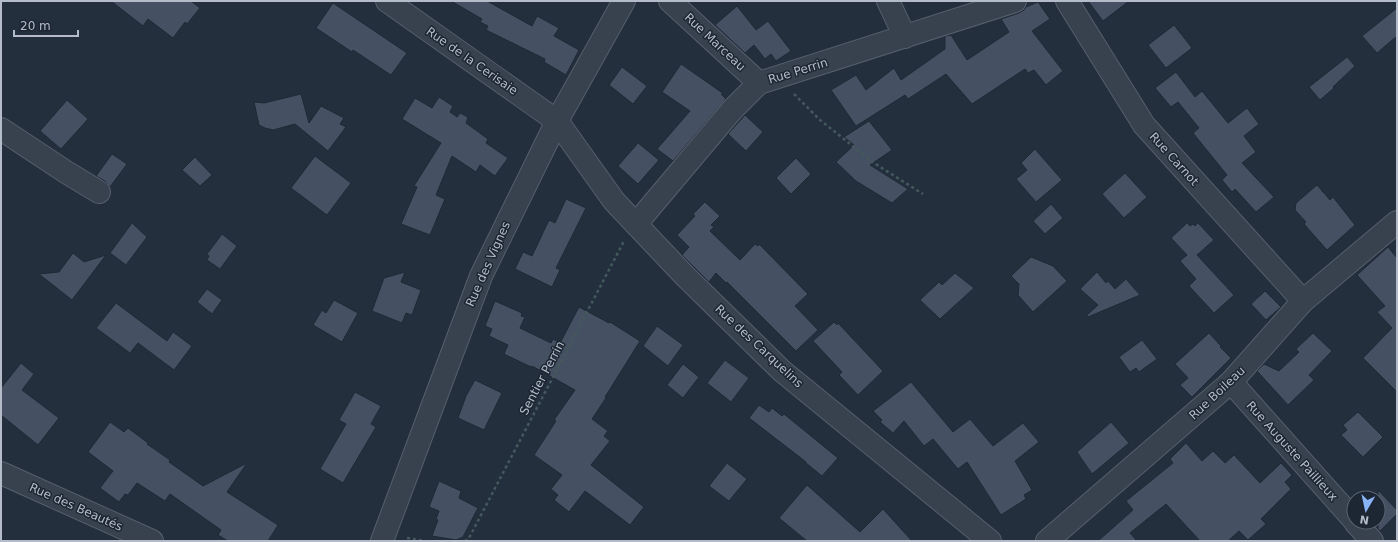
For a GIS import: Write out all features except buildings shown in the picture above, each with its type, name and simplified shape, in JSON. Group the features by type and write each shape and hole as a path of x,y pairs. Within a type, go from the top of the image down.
{"street":[{"name":"Rue de la Cerisaie","path":"387,1 557,121"},
{"name":"Rue des Vignes","path":"382,541 480,276 557,121 624,1"},
{"name":"Rue Marceau","path":"670,1 759,83"},
{"path":"888,1 905,37"},
{"name":"Rue Perrin","path":"636,224 732,110 759,83 1015,1"},
{"name":"Rue Carnot","path":"1067,1 1144,125 1303,300"},
{"name":"Rue des Carquelins","path":"557,121 614,201 685,276 782,371 990,541"},
{"path":"1,129 99,192"},
{"name":"Rue Boileau","path":"1047,541 1231,382 1303,300 1397,222"},
{"name":"Rue Auguste Paillieux","path":"1231,382 1346,511"},
{"name":"Rue des Beautés","path":"1,473 152,541"},
{"name":"Rue Auguste Paillieux","path":"1363,530 1372,541"}],"path":[{"path":"782,76 789,90 820,120 874,163 923,194"},
{"name":"Sentier Perrin","path":"465,541 468,540 624,240 636,224"}]}
